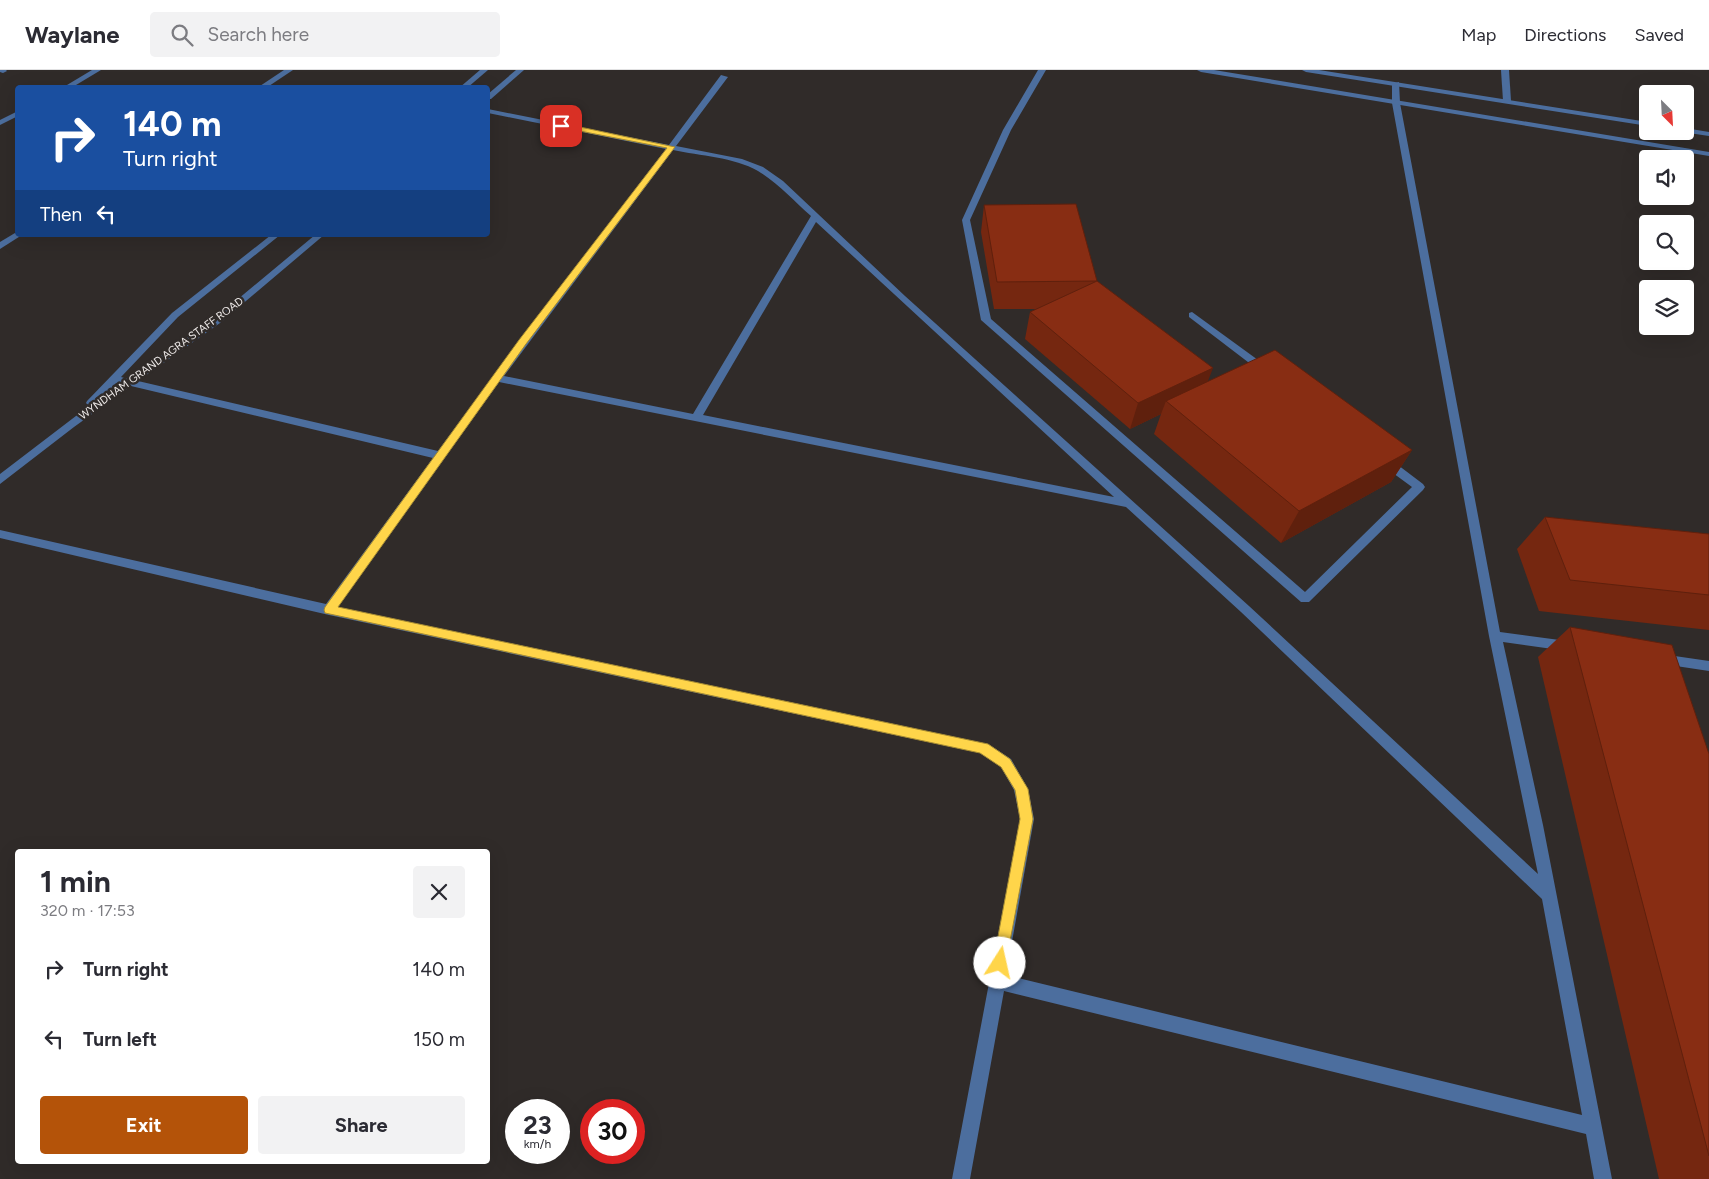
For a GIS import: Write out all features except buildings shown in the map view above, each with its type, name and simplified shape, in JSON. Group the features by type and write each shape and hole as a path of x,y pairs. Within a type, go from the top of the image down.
{"street":[{"path":"70,85 97,70"},
{"path":"265,85 289,70"},
{"path":"466,85 484,70"},
{"path":"490,95 520,70"},
{"path":"1042,70 1007,130 966,220 986,320 1305,599 1419,487 1380,457"},
{"path":"1201,70 1709,154"},
{"path":"1306,70 1639,123"},
{"path":"1504,70 1507,101"},
{"path":"329,610 497,378 724,77"},
{"path":"1396,84 1396,103 1495,636 1548,894 1603,1179"},
{"path":"490,111 739,161 760,169 780,183 1245,609 1548,894"},
{"path":"0,123 15,116"},
{"path":"1694,132 1709,134"},
{"path":"696,418 815,216"},
{"path":"0,246 15,237"},
{"path":"70,424 175,315 273,237"},
{"name":"WYNDHAM GRAND AGRA STAFF ROAD","path":"0,480 70,424 217,321 318,237"},
{"path":"1192,315 1270,374"},
{"path":"497,378 1129,504"},
{"path":"114,379 442,456"},
{"path":"0,534 329,610 983,748 1006,763 1021,789 1027,819 961,1179"},
{"path":"1495,636 1583,648"},
{"path":"1651,658 1709,666"},
{"path":"997,981 1594,1127"}],"route":[{"path":"561,126 672,147 522,342 329,610 983,748 1006,763 1021,789 1027,819 1000,963"}]}
